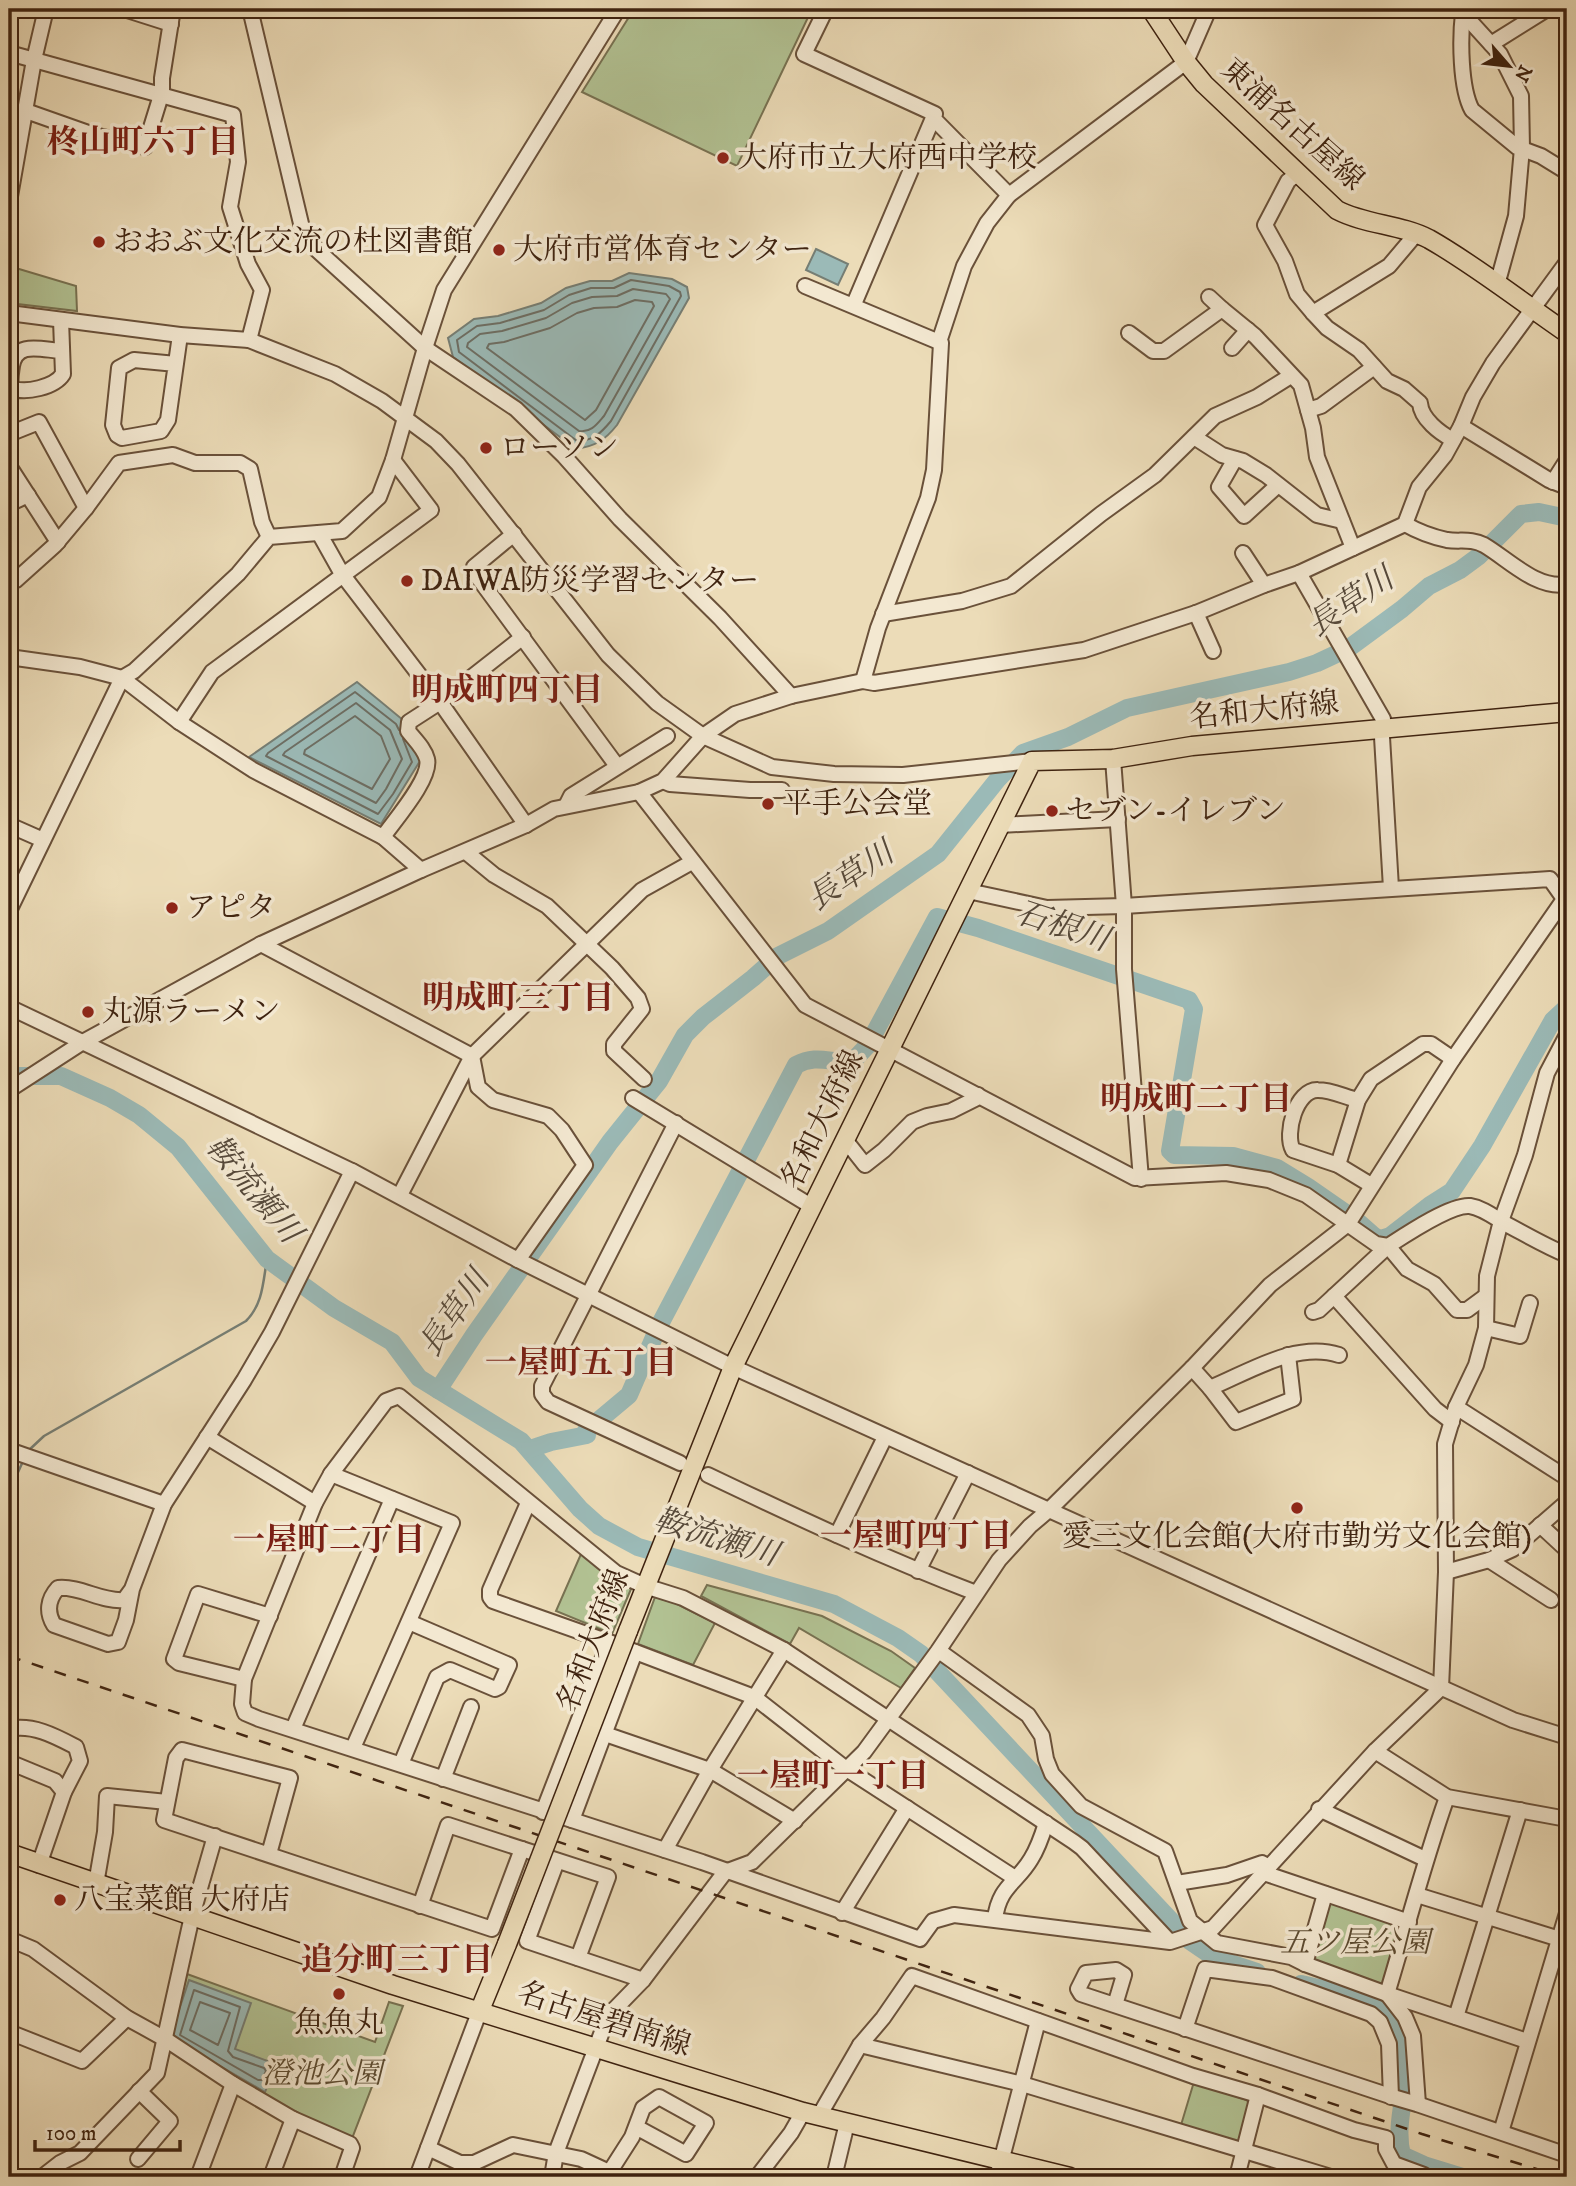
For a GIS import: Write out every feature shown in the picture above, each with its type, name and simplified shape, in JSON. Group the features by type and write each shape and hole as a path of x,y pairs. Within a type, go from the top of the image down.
{"main road":[{"name":"東浦名古屋線","path":"1151,9 1186,62 1232,113 1337,209 1353,218 1428,239 1567,333"},
{"name":"名和大府線","path":"480,2010 733,1367 960,908 1028,762 1113,759 1192,746 1567,712"},
{"name":"名古屋碧南線","path":"9,1853 393,1984 811,2114 999,2169 1070,2177"}],"street":[{"path":"9,201 34,60 46,9"},
{"path":"124,9 172,24"},
{"path":"26,111 94,135 145,147 161,94 173,9"},
{"path":"250,9 303,232 316,249 425,348 516,408 564,456 620,519 720,618 791,696"},
{"path":"9,911 122,678 134,671 238,574 269,537 342,531 379,498 387,480 404,416 444,290 618,9"},
{"path":"826,9 804,54 935,114 854,304"},
{"path":"863,681 883,614 928,498 934,470 939,342 964,266 987,223 1009,195 1186,62 1209,9"},
{"path":"1491,44 1547,9"},
{"path":"1461,11 1500,54 1521,96 1522,148 1516,216 1497,285"},
{"path":"1461,11 1464,69 1472,110 1517,148 1522,148 1567,172"},
{"path":"9,53 233,115 238,162 230,207 248,264 262,289 249,340"},
{"path":"933,118 1009,195"},
{"path":"1297,174 1288,181 1265,225 1285,261 1297,294 1327,328 1359,350 1387,381 1404,389 1420,403 1420,412 1425,418 1453,440"},
{"path":"1313,313 1389,266 1416,234"},
{"path":"9,1090 83,1042 261,944 526,825 554,809 639,792 663,781 702,736 735,714 791,696 863,681 874,683 1066,655 1196,613 1299,573 1405,524 1419,487 1445,455 1493,363 1567,262"},
{"path":"805,286 854,304 939,342"},
{"path":"1209,297 1248,330 1301,384 1317,457 1353,548"},
{"path":"1129,332 1153,351 1164,351 1222,309"},
{"path":"9,313 180,335 249,340 334,374 404,416 436,441 458,464 624,673 668,712 702,736 772,767 834,774 903,775 1028,762"},
{"path":"61,320 62,351"},
{"path":"1232,348 1248,330"},
{"path":"176,364 134,360 119,368 113,425 117,435 122,438 161,431 165,427 176,364 180,335"},
{"path":"1308,410 1321,406 1374,367"},
{"path":"883,614 962,600 1010,586 1155,475 1215,416 1257,397 1289,377"},
{"path":"9,434 39,422 86,508"},
{"path":"1461,426 1560,485 1567,460"},
{"path":"1195,437 1222,455 1266,475 1317,515 1342,521"},
{"path":"9,583 16,580 58,542 119,463 173,455 195,463 240,463 250,469 262,522 269,537"},
{"path":"1235,459 1219,487 1244,516 1278,485"},
{"path":"179,722 212,672 431,510 393,460"},
{"path":"9,466 58,542"},
{"path":"9,504 27,495"},
{"path":"1405,524 1415,530 1448,540 1466,539 1488,548 1534,578 1553,584 1567,584"},
{"path":"319,533 342,574 440,702 526,825"},
{"path":"514,534 474,567 474,572 617,766"},
{"path":"1243,553 1264,585"},
{"path":"1299,573 1383,719 1391,888"},
{"path":"1196,613 1213,651"},
{"path":"383,837 416,792 427,771 428,762 423,750 408,731 409,722 440,702 523,637"},
{"path":"9,657 80,667 122,678 179,722 253,770 383,837 421,870"},
{"path":"566,806 571,796 667,736"},
{"path":"1113,759 1124,906 1124,969 1141,1179"},
{"path":"663,781 683,785 782,790"},
{"path":"639,792 805,1005 1135,1178 1226,1173 1269,1180 1306,1195 1350,1219 1376,1244 1388,1246 1407,1269 1434,1284 1457,1310 1467,1310 1486,1296"},
{"path":"1000,825 1118,819"},
{"path":"9,825 43,841"},
{"path":"466,852 494,875 547,906 638,998 642,1009 614,1044 614,1051 644,1079"},
{"path":"400,1195 472,1056 642,890 692,862"},
{"path":"552,2177 556,2153 608,2016 643,1980 725,1871 752,1862 864,1752 939,1651 999,1560 1030,1526 1192,1368 1270,1285 1350,1219 1453,1059 1566,899 1550,880 1124,906 1047,908 968,891"},
{"path":"261,944 472,1056"},
{"path":"9,1007 352,1171 524,1263 733,1367 1513,1720 1567,1737"},
{"path":"1172,1941 1082,1848 783,1650 682,1598 616,1573 399,1396 386,1401 331,1474 315,1503 244,1679 243,1704 246,1713 665,1850 919,1939 933,1921 954,1915 1172,1941 1213,1928 1319,1809 1441,1688 1446,1572 1445,1444 1457,1407 1476,1365 1486,1328 1487,1276 1501,1221 1525,1155 1547,1073 1567,1035"},
{"path":"1338,1165 1357,1100 1371,1079 1423,1044 1431,1044 1453,1059"},
{"path":"472,1056 478,1087 493,1100 548,1116 562,1130 585,1165 524,1263"},
{"path":"1357,1100 1317,1089 1307,1093 1293,1111 1289,1143 1293,1150 1338,1165 1371,1185"},
{"path":"843,1142 850,1146 865,1164 884,1150 912,1122 928,1115 951,1111 978,1095"},
{"path":"633,1098 811,1206"},
{"path":"676,1123 587,1294 542,1387 542,1394 548,1402 680,1463"},
{"path":"132,1590 124,1600 111,1601 69,1587 58,1588 51,1596 49,1616 54,1625 108,1644 118,1642 127,1620 132,1590 164,1504 244,1380 288,1301 352,1171"},
{"path":"1313,1312 1319,1310 1388,1246 1457,1208 1469,1206 1483,1210 1567,1255"},
{"path":"1334,1296 1435,1409 1452,1422"},
{"path":"1486,1328 1520,1336 1530,1303"},
{"path":"1210,1388 1288,1355 1324,1350 1339,1356"},
{"path":"1192,1368 1236,1422 1293,1399 1288,1355"},
{"path":"1457,1407 1567,1478"},
{"path":"207,1437 315,1503"},
{"path":"837,1535 885,1437"},
{"path":"20,1454 164,1504"},
{"path":"918,1571 968,1473"},
{"path":"331,1474 452,1523 353,1748"},
{"path":"708,1475 918,1571 976,1592"},
{"path":"293,1729 392,1499"},
{"path":"1446,1572 1489,1560 1513,1549 1567,1502"},
{"path":"528,1503 490,1590 493,1601 754,1698 845,1768 1015,1878"},
{"path":"1541,1525 1567,1550"},
{"path":"1489,1560 1551,1600"},
{"path":"244,1679 179,1663 174,1659 198,1594 270,1616"},
{"path":"401,1764 437,1678 450,1670 495,1689 499,1687 509,1665 409,1622"},
{"path":"543,1812 609,1642"},
{"path":"665,1850 783,1650"},
{"path":"939,1651 1028,1715 1042,1736 1052,1774 1081,1806 1166,1851 1190,1921 1217,1943 1291,1957 1305,1965 1527,2041"},
{"path":"572,1820 635,1652"},
{"path":"443,1779 471,1707"},
{"path":"9,1730 22,1726 51,1734 76,1747 80,1760 64,1793 39,1865"},
{"path":"606,1734 710,1770 795,1821"},
{"path":"269,1854 290,1778 183,1750 176,1758 164,1821 492,1929 522,1849"},
{"path":"1375,1751 1447,1797 1567,1819"},
{"path":"9,1762 55,1781 64,1793"},
{"path":"96,1884 105,1832 107,1796 167,1802"},
{"path":"1387,1994 1425,1859 1447,1797"},
{"path":"842,1913 907,1808"},
{"path":"1319,1809 1425,1859"},
{"path":"1456,2017 1520,1810"},
{"path":"995,1919 996,1908 1006,1888 1031,1861 1046,1824"},
{"path":"420,1906 448,1825 608,1877 578,1958"},
{"path":"42,2177 60,2163 80,2153 157,2073 192,1916 215,1836"},
{"path":"557,1861 527,1941 643,1980"},
{"path":"1177,1884 1227,1875 1262,1863 1266,1870 1325,1894 1409,1922"},
{"path":"1305,1965 1325,1894"},
{"path":"1417,1895 1564,1940"},
{"path":"1501,2132 1527,2041 1564,1940 1567,1913"},
{"path":"9,1939 33,1949 127,2018 165,2039 233,2084 293,2119 350,2144 352,2148 341,2177"},
{"path":"1185,2029 1205,1969 1264,1976 1285,1982 1359,2008 1380,2022 1389,2044 1392,2097"},
{"path":"757,2177 791,2133 811,2114 912,1976 1193,2076 1258,2095 1354,2130 1386,2138 1387,2150 1394,2164 1427,2176"},
{"path":"1387,1994 1405,2017 1413,2036 1417,2104"},
{"path":"1115,2005 1567,2155"},
{"path":"418,2177 480,2010"},
{"path":"9,2032 82,2061 127,2018"},
{"path":"999,2169 1038,2021"},
{"path":"860,2045 1021,2084 1331,2177"},
{"path":"198,2177 233,2084"},
{"path":"138,2159 170,2121 139,2091"},
{"path":"1237,2177 1258,2095"},
{"path":"428,2148 460,2163 474,2163 513,2145 581,2158 614,2175 643,2108 659,2097 706,2123 686,2154 636,2127"},
{"path":"271,2177 293,2119"},
{"path":"834,2177 847,2123"}],"green space":[{"path":"634,9 812,9 737,166 582,92"},
{"path":"9,266 76,286 77,311 9,303"},
{"path":"581,1554 631,1589 612,1634 556,1611"},
{"path":"707,1585 822,1616 891,1651 915,1668 901,1688 799,1628 790,1644 701,1596"},
{"path":"655,1597 675,1603 715,1623 693,1665 638,1644"},
{"name":"五ツ屋公園","path":"1332,1901 1401,1924 1383,1987 1311,1959 1327,1902"},
{"name":"澄池公園","path":"187,1974 375,2042 389,2002 403,2006 351,2141 290,2111 171,2038"},
{"path":"1193,2085 1247,2100 1249,2104 1239,2142 1235,2144 1181,2125"}],"water":[{"path":"816,249 848,264 838,285 806,270"},
{"path":"629,273 672,279 687,287 689,298 617,425 595,444 576,449 453,357 448,338 474,319 498,316 541,303 566,288 590,281 612,281"},
{"path":"357,682 403,720 420,761 381,824 249,757"},
{"path":"189,1980 251,2003 235,2049 276,2064 265,2092 170,2037"}],"waterway":[{"name":"長草川","path":"438,1390 610,1142 659,1081 685,1035 778,956 828,931 938,854 998,779 1023,753 1068,737 1127,708 1289,672 1317,663 1349,648 1429,586 1460,570 1479,556 1521,514 1539,512 1567,518"},
{"name":"石根川","path":"530,1449 587,1435 586,1431 629,1395 658,1328 796,1065 817,1059 852,1062 868,1045 937,917 978,928 1189,1000 1194,1009 1170,1151 1174,1155 1233,1156 1277,1168 1380,1239 1390,1236 1452,1191 1482,1146 1553,1020 1567,1007"},
{"name":"鞍流瀬川","path":"9,1076 61,1076 110,1098 139,1115 178,1147 267,1259 334,1308 392,1342 419,1378 521,1441 580,1509 599,1526 638,1547 834,1604 898,1638 921,1654 1190,1941 1215,1958 1257,1972"},
{"path":"29,1450 44,1436 246,1321 259,1300 267,1259"},
{"path":"9,1502 14,1481 24,1459"},
{"name":"鞍流瀬川","path":"1301,1984 1350,1995 1377,2008 1387,2018 1396,2031 1405,2067 1406,2081 1400,2129 1402,2155 1463,2177"}],"railway":[{"path":"9,1656 1422,2134 1563,2177"}],"place":[{"name":"大府市立大府西中学校","path":"723,158"},
{"name":"おおぶ文化交流の杜図書館","path":"99,242"},
{"name":"大府市営体育センター","path":"499,250"},
{"name":"ローソン","path":"486,448"},
{"name":"DAIWA防災学習センター","path":"407,581"},
{"name":"平手公会堂","path":"768,804"},
{"name":"セブン-イレブン","path":"1052,811"},
{"name":"アピタ","path":"172,908"},
{"name":"丸源ラーメン","path":"88,1012"},
{"name":"愛三文化会館(大府市勤労文化会館)","path":"1297,1508"},
{"name":"八宝菜館 大府店","path":"60,1900"},
{"name":"魚魚丸","path":"339,1994"}],"district":[{"name":"柊山町六丁目","path":"143,143"},
{"name":"明成町四丁目","path":"507,691"},
{"name":"明成町三丁目","path":"518,999"},
{"name":"明成町二丁目","path":"1196,1100"},
{"name":"一屋町五丁目","path":"581,1364"},
{"name":"一屋町四丁目","path":"916,1537"},
{"name":"一屋町二丁目","path":"329,1541"},
{"name":"一屋町一丁目","path":"833,1777"},
{"name":"追分町三丁目","path":"397,1961"}]}
